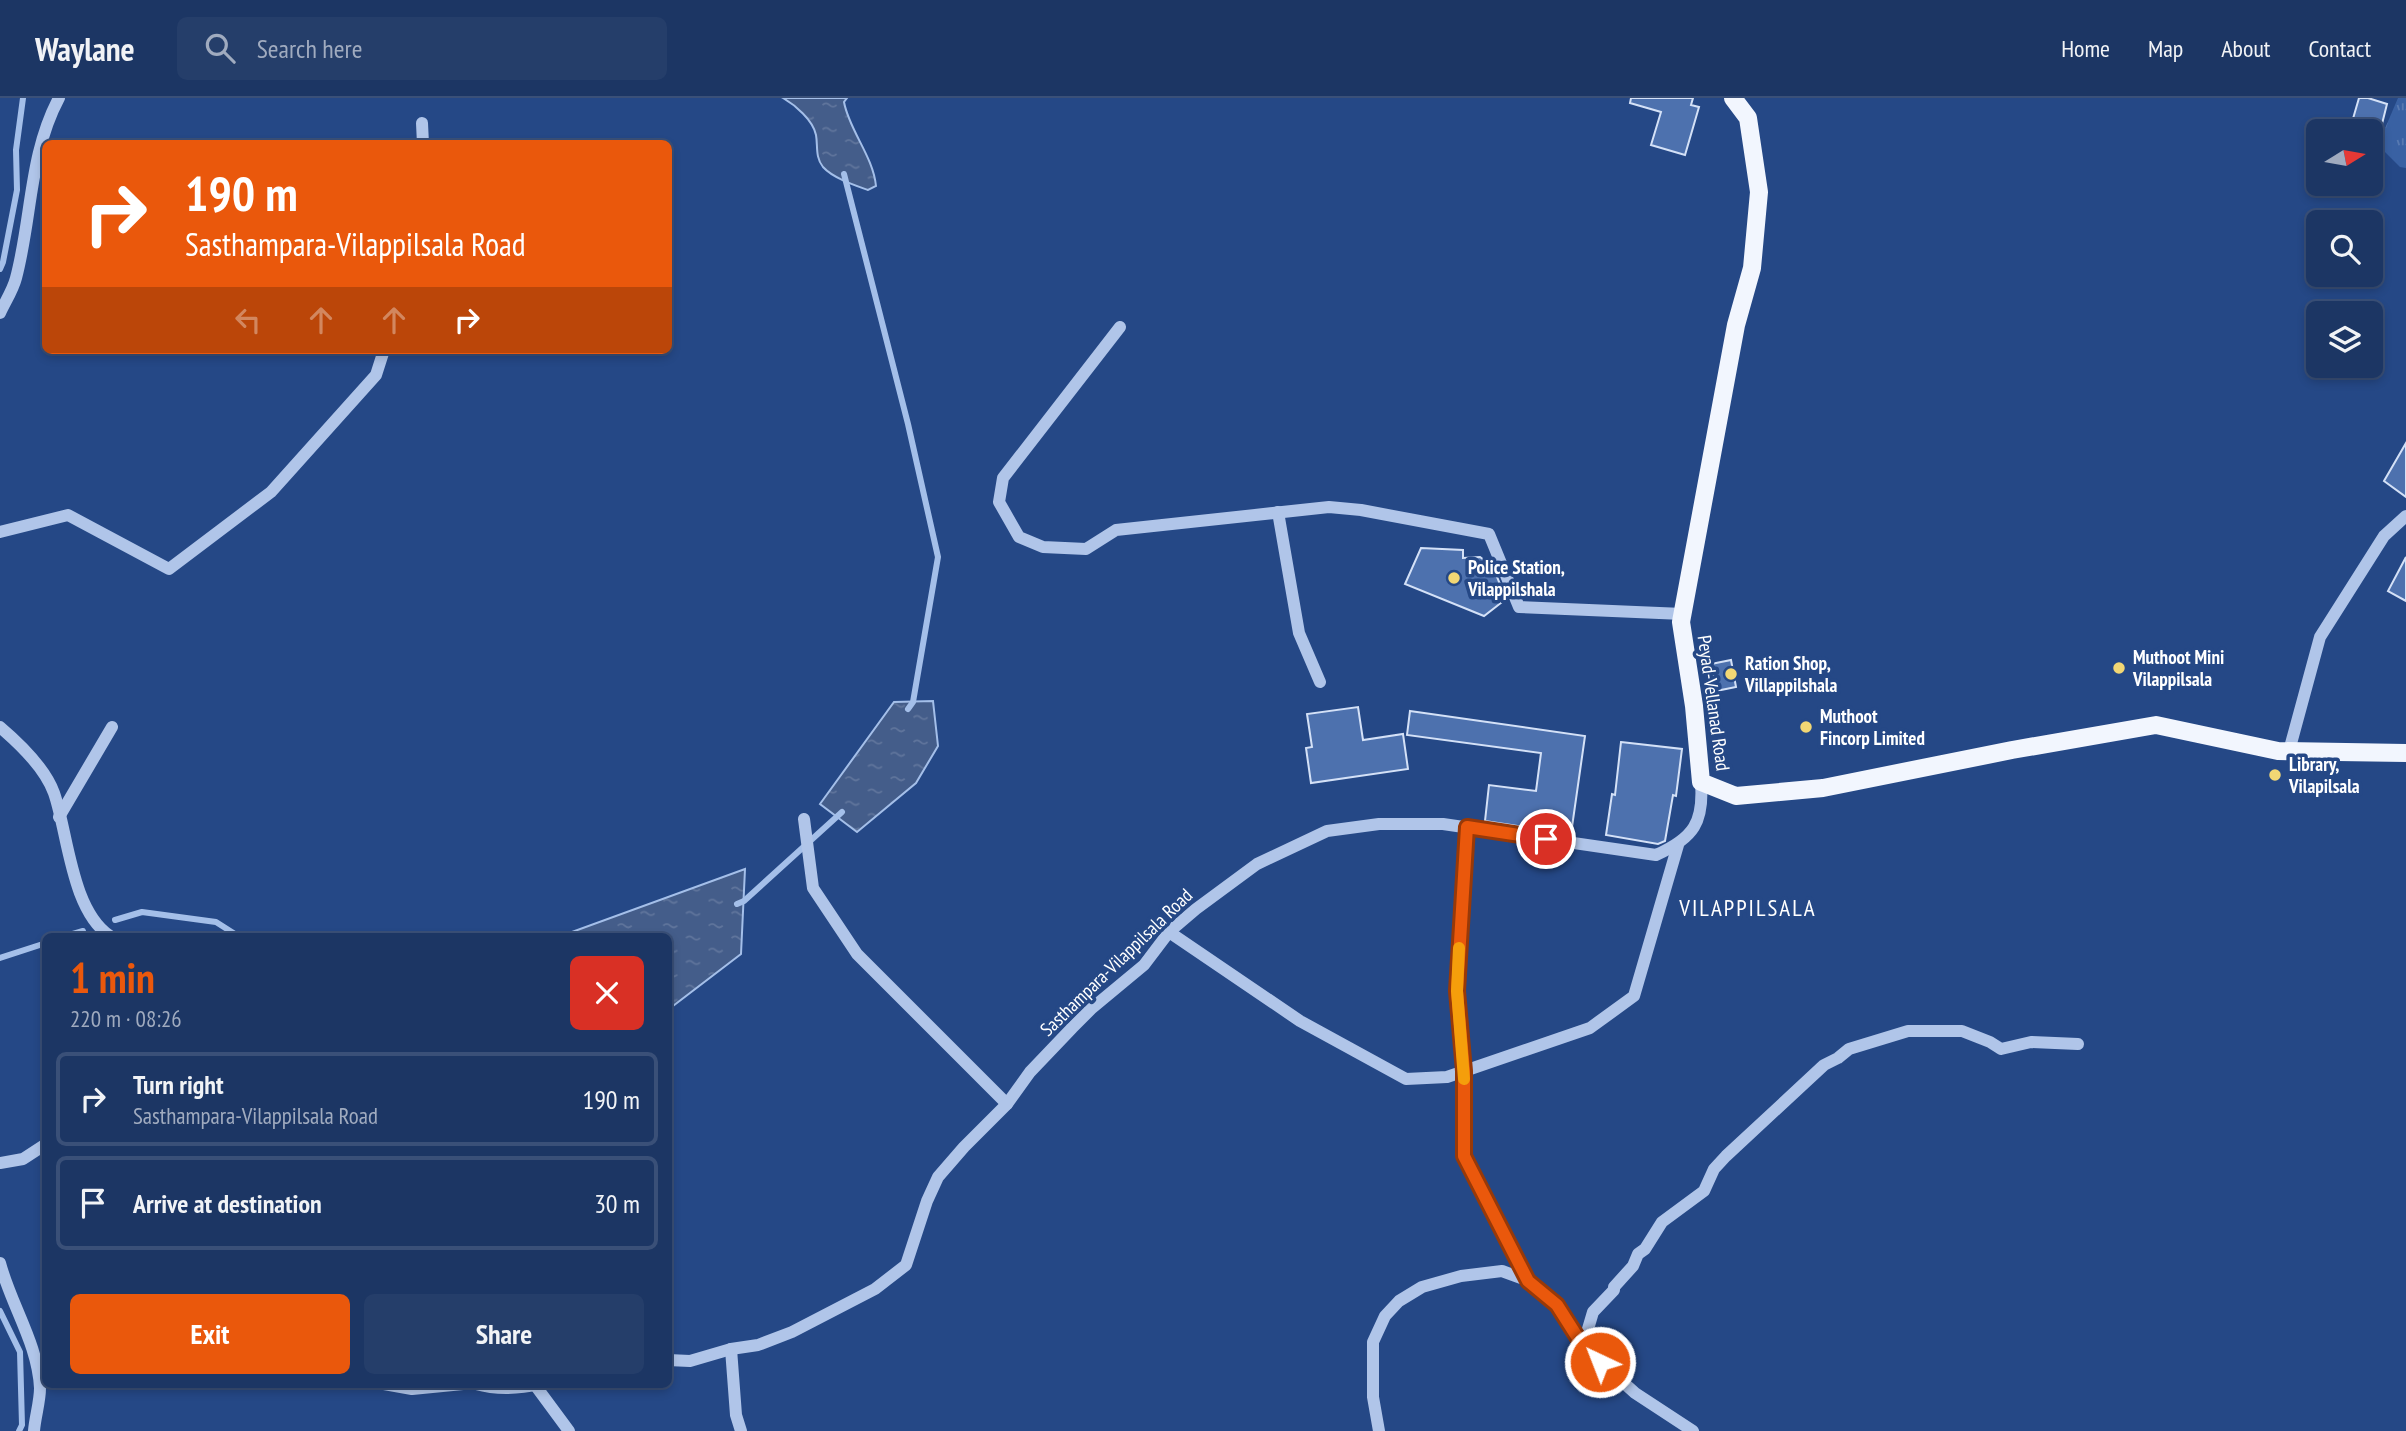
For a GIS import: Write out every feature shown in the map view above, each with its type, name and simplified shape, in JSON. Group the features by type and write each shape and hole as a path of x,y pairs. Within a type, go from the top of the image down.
{"main road":[{"name":"Peyad-Vellanad Road","path":"1732,98 1748,118 1759,192 1752,268 1737,324 1681,621 1694,706 1701,782 1736,796 1823,788 2012,750 2156,726 2289,751 2406,753"}],"street":[{"path":"0,313 15,280 37,153 59,98"},
{"path":"422,123 424,140"},
{"path":"1120,327 1003,478 999,502 1019,537 1043,547 1086,549 1116,530 1329,507 1361,510 1489,534 1519,607 1683,614"},
{"path":"0,532 68,515 169,569 271,492 376,375 383,354"},
{"path":"1278,512 1299,633 1320,682"},
{"path":"2289,751 2320,637 2384,536 2406,516"},
{"path":"0,727 43,772 54,793 72,869 92,916 107,933"},
{"path":"60,817 112,727"},
{"path":"1169,932 1300,1021 1406,1079 1447,1077 1590,1028 1634,996 1678,845 1695,825 1703,807 1701,782"},
{"path":"804,819 813,888 857,954 1007,1104"},
{"name":"Sasthampara-Vilappilsala Road","path":"672,1360 690,1361 731,1349 758,1345 792,1332 875,1289 906,1265 919,1222 938,1177 964,1147 1007,1104 1030,1072 1091,1009 1144,965 1169,932 1257,864 1327,831 1379,824 1443,824 1656,855 1678,845"},
{"path":"1467,827 1457,991 1464,1071 1464,1156 1528,1281"},
{"path":"1583,1346 1593,1312 1633,1266 1638,1254 1645,1249 1662,1222 1704,1191 1720,1162 1782,1107 1805,1081 1849,1049 1917,1030 1962,1031 2001,1049 2031,1042 2078,1044"},
{"path":"0,1163 23,1159 42,1147"},
{"path":"0,1263 34,1358 40,1388 34,1431"},
{"path":"1378,1431 1373,1397 1373,1342 1385,1316 1399,1301 1422,1287 1461,1276 1502,1270 1528,1281 1557,1305 1583,1346 1635,1393 1693,1431"},
{"path":"731,1349 736,1415 741,1431"},
{"path":"539,1388 569,1431"}],"green space":[{"path":"2398,98 2406,98 2406,168 2400,167 2384,151 2384,131"}],"water":[{"path":"783,98 847,98 844,102 847,112 870,164 876,186 868,190 827,171 819,159 816,135 811,124 798,109"},
{"path":"933,701 938,746 916,783 857,832 820,804 894,702"},
{"path":"745,869 741,954 672,1007 672,933 562,933 572,932"}],"building":[{"path":"1631,98 1693,98 1691,105 1699,107 1685,155 1651,145 1661,112 1630,103"},
{"path":"2359,98 2387,104 2383,119 2353,119"},
{"path":"2406,443 2406,497 2384,481"},
{"name":"Police Station, Vilappilshala","path":"1421,548 1463,550 1463,558 1480,557 1493,567 1506,599 1484,616 1405,584"},
{"path":"2406,557 2406,601 2388,591"},
{"path":"1731,660 1736,687 1716,691 1711,664"},
{"path":"1358,707 1363,740 1403,734 1408,769 1311,783 1306,748 1312,747 1307,714"},
{"path":"1410,711 1585,736 1571,834 1485,821 1489,785 1536,791 1541,753 1407,735"},
{"path":"1621,742 1682,749 1676,796 1673,795 1665,841 1658,844 1606,835 1612,794 1615,795"}],"waterway":[{"path":"0,269 17,190 16,150 23,98"},
{"path":"844,174 908,424 938,557 913,702 908,709"},
{"path":"737,904 744,901 842,812"},
{"path":"115,920 142,912 216,922 233,933"},
{"path":"76,933 83,931"},
{"path":"0,958 42,944"},
{"path":"0,1311 20,1352 22,1425 19,1431"}],"slow traffic":[{"path":"1459,948 1457,991 1464,1079"}],"place":[{"name":"Police Station, Vilappilshala","path":"1454,578"},
{"name":"Muthoot Mini Vilappilsala","path":"2119,668"},
{"name":"Ration Shop, Villappilshala","path":"1731,674"},
{"name":"Muthoot Fincorp Limited","path":"1806,727"},
{"name":"Library, Vilapilsala","path":"2275,775"}],"district":[{"name":"VILAPPILSALA","path":"1748,907"}],"route":[{"path":"1546,839 1467,827 1457,991 1464,1071 1464,1156 1528,1281 1557,1305 1583,1346 1600,1362"}]}
